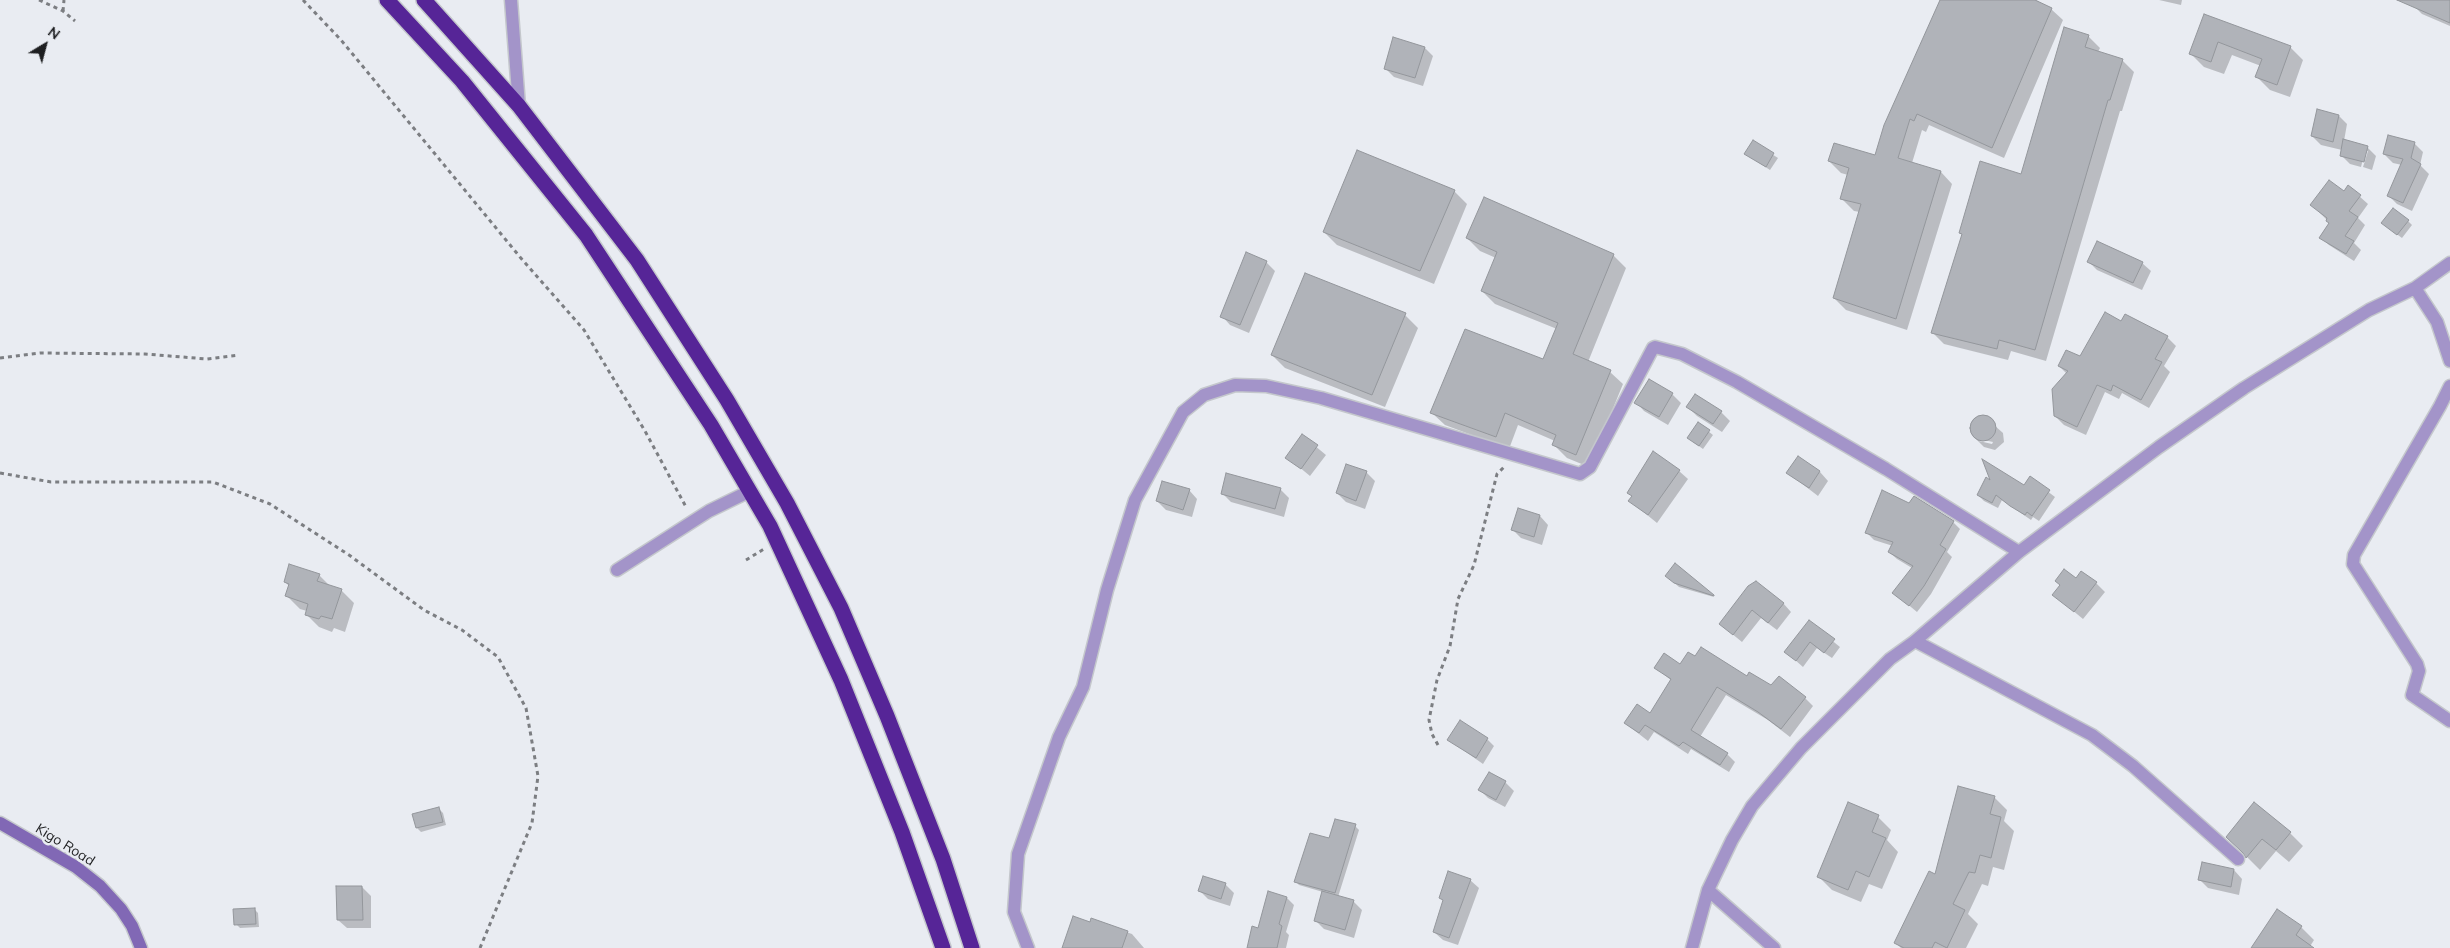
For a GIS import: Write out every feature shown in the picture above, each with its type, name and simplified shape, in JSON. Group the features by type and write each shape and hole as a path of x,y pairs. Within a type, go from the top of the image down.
{"highway":[{"path":"387,0 462,81 586,235 711,425 750,491 770,526 841,680 902,832 943,948"},
{"path":"424,0 519,106 606,218 668,307 727,400 814,554 841,608 887,716 943,858 972,948"}],"street":[{"path":"511,0 519,106"},
{"path":"1692,948 1708,890 1732,840 1752,806 1801,748 1890,659 1915,641 2019,552 2159,447 2244,388 2369,310 2415,288 2450,263"},
{"path":"2415,288 2437,322 2450,361"},
{"path":"1028,948 1014,912 1018,854 1059,737 1083,687 1107,590 1134,500 1183,412 1204,396 1235,385 1266,386 1321,398 1580,474 1590,467 1653,348 1656,347 1682,354 1737,382 1886,469 2019,552"},
{"path":"2450,386 2354,556 2353,564 2417,664 2419,671 2412,695 2450,721"},
{"path":"618,570 694,521 750,491"},
{"path":"1915,641 2092,735 2133,766 2238,859"},
{"name":"Kigo Road","path":"0,823 76,868 100,886 121,909 132,926 141,948"},
{"path":"1708,890 1774,948"}],"path":[{"path":"39,0 63,11 75,21"},
{"path":"63,11 64,0"},
{"path":"302,0 341,40 520,257 584,330 645,431 694,521"},
{"path":"0,358 40,353 145,354 207,359 239,354"},
{"path":"1438,745 1432,734 1429,720 1435,688 1450,646 1458,599 1474,565 1497,474 1507,463 1530,459"},
{"path":"0,473 51,482 213,482 270,504 349,555 424,610 462,630 498,657 526,708 538,776 532,823 480,948"}],"building":[{"path":"1940,0 2035,0 2052,8 1992,148 1917,114 1914,121 1910,119 1898,158 1941,171 1896,319 1833,298 1861,204 1840,199 1849,168 1828,161 1834,143 1875,155 1884,125"},
{"path":"2397,0 2450,0 2450,23"},
{"path":"2204,14 2291,46 2277,85 2255,77 2262,59 2218,42 2211,62 2189,54"},
{"path":"2064,27 2089,35 2085,47 2123,59 2110,100 2108,100 2035,350 1999,340 1997,349 1931,333 1962,234 1959,233 1980,161 2021,174"},
{"path":"1393,37 1425,47 1415,78 1384,69"},
{"path":"2317,109 2339,115 2333,142 2311,136"},
{"path":"2388,135 2415,142 2411,158 2421,164 2403,203 2387,196 2403,159 2383,154"},
{"path":"2343,139 2368,146 2364,162 2340,156"},
{"path":"1753,140 1774,153 1766,167 1744,154"},
{"path":"1357,150 1455,190 1420,271 1323,232"},
{"path":"2329,180 2344,191 2348,185 2361,195 2349,211 2358,217 2345,236 2354,241 2346,254 2319,238 2329,223 2326,221 2327,218 2310,205"},
{"path":"1484,197 1614,254 1573,354 1611,370 1576,455 1552,445 1556,435 1505,413 1496,437 1430,413 1465,329 1543,359 1558,323 1481,291 1497,252 1466,238"},
{"path":"2393,208 2409,220 2397,235 2381,223"},
{"path":"2097,241 2143,262 2133,283 2087,262"},
{"path":"1246,252 1267,261 1240,325 1220,317"},
{"path":"1305,273 1406,313 1372,395 1271,355"},
{"path":"2105,312 2121,321 2125,314 2168,336 2155,359 2162,362 2141,400 2113,385 2111,391 2097,385 2077,427 2054,416 2052,389 2068,371 2058,366 2066,350 2080,356"},
{"path":"1649,379 1673,393 1659,417 1634,403"},
{"path":"1695,394 1722,411 1713,424 1686,407"},
{"path":"1983,415 1992,419 1996,428 1992,437 1983,441 1974,437 1970,428 1974,419"},
{"path":"1698,422 1710,430 1699,446 1687,438"},
{"path":"1302,434 1318,445 1301,469 1285,458"},
{"path":"1653,451 1680,470 1648,515 1628,501 1632,496 1627,493"},
{"path":"1798,456 1820,471 1809,488 1786,473"},
{"path":"1982,459 2024,485 2030,476 2050,490 2032,516 2027,512 2025,515 1996,495 1992,503 1977,495 1986,477 1990,480"},
{"path":"1346,464 1367,471 1356,501 1336,493"},
{"path":"1226,473 1281,488 1275,509 1221,494"},
{"path":"1162,481 1190,489 1183,510 1156,501"},
{"path":"1882,490 1909,503 1914,496 1954,521 1940,545 1946,549 1924,586 1909,606 1892,593 1913,566 1888,552 1893,542 1865,533"},
{"path":"1518,508 1540,515 1534,537 1511,530"},
{"path":"1675,563 1714,596 1674,583 1665,576"},
{"path":"289,564 320,574 317,581 342,589 332,619 321,616 319,619 305,615 308,604 285,596 289,584 284,582"},
{"path":"2064,569 2076,578 2081,571 2097,582 2074,612 2052,595 2060,585 2055,581"},
{"path":"1756,581 1784,603 1768,623 1752,610 1733,635 1719,624 1748,586"},
{"path":"1809,620 1835,639 1824,653 1810,642 1796,661 1784,652"},
{"path":"1701,647 1747,676 1749,672 1771,685 1779,676 1806,697 1781,729 1758,712 1717,687 1691,730 1728,753 1720,765 1683,742 1679,746 1645,725 1639,733 1624,723 1637,704 1650,713 1671,679 1654,668 1664,653 1680,664 1688,652 1695,656"},
{"path":"1460,720 1488,738 1476,758 1447,740"},
{"path":"1489,772 1506,781 1496,800 1478,790"},
{"path":"1958,786 1995,796 1990,814 2001,817 1991,858 1980,855 1975,873 1969,872 1953,904 1965,910 1947,948 1935,942 1932,948 1904,948 1894,943 1929,871 1935,874"},
{"path":"1848,802 1879,815 1872,832 1886,838 1869,877 1856,871 1848,890 1817,877"},
{"path":"2254,802 2291,832 2276,850 2262,839 2246,858 2226,837"},
{"path":"439,807 443,822 416,828 412,814"},
{"path":"1335,819 1356,824 1335,893 1294,882 1310,833 1329,838"},
{"path":"2202,862 2234,869 2231,887 2198,880"},
{"path":"1448,871 1471,879 1449,938 1433,932 1443,900 1439,898"},
{"path":"1203,876 1226,883 1221,899 1198,891"},
{"path":"336,886 362,886 363,920 337,920"},
{"path":"1268,891 1287,897 1279,924 1282,926 1277,948 1247,948 1252,926 1258,928"},
{"path":"1322,891 1354,900 1345,930 1314,921"},
{"path":"255,908 256,924 234,925 233,909"},
{"path":"2277,909 2302,926 2296,935 2314,948 2251,948"},
{"path":"1073,916 1090,922 1091,918 1128,931 1122,948 1062,948"}]}
